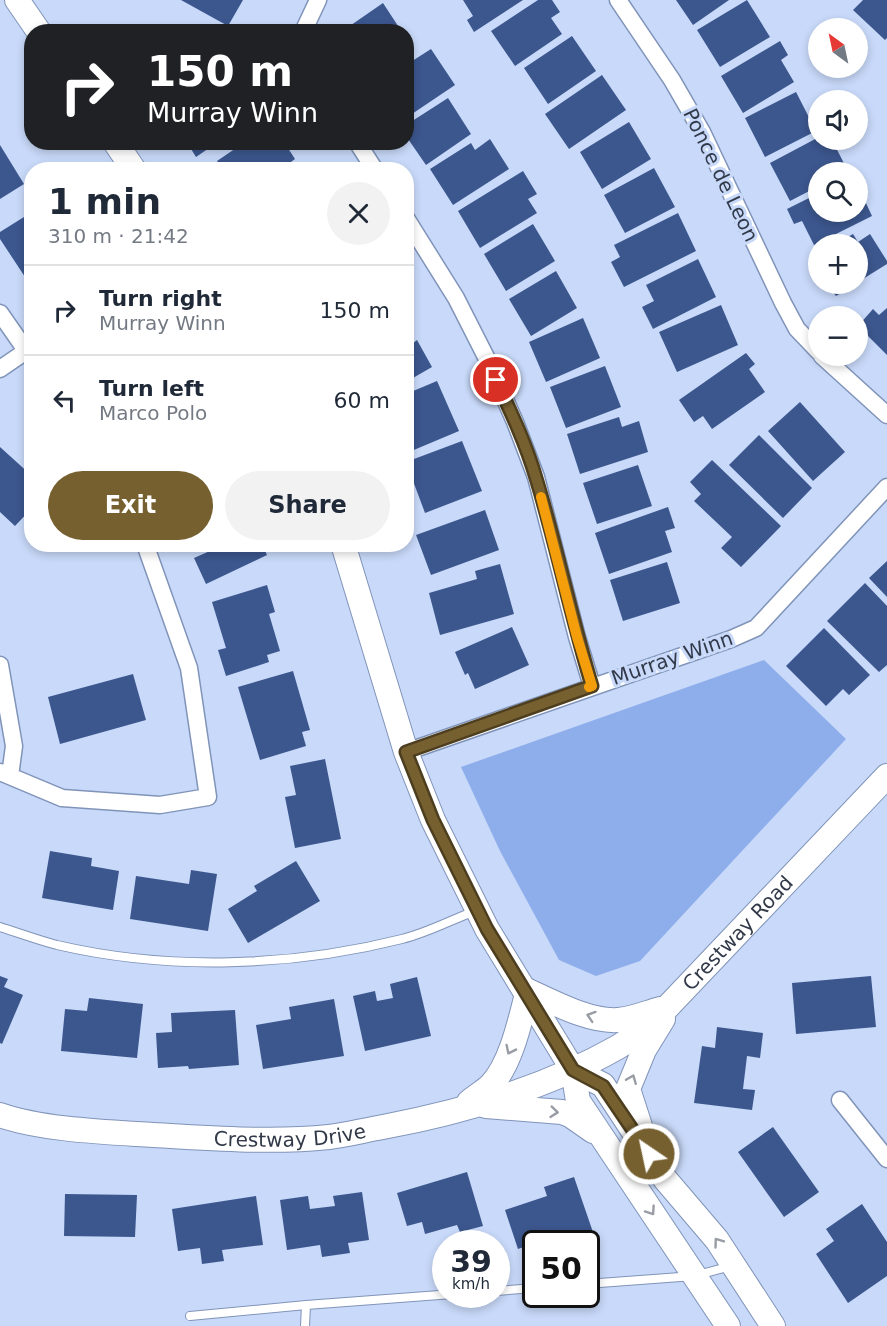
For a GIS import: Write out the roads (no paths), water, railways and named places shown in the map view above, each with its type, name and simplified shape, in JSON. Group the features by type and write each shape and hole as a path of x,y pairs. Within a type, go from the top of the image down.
{"main road":[{"path":"17,0 34,24"},
{"path":"345,552 406,752 433,820 477,910 573,1070 578,1101 728,1326"},
{"name":"Crestway Road","path":"573,1070 620,1046 658,1017 887,776"},
{"path":"525,991 567,1009 600,1019 619,1020 671,1004"},
{"path":"466,1108 492,1085 499,1073 515,1040 525,991"},
{"path":"649,1154 628,1089 644,1050 671,1004"},
{"path":"573,1070 603,1086 665,1179 717,1240 773,1326"},
{"name":"Crestway Drive","path":"0,1115 16,1120 102,1132 238,1140 330,1137 432,1118 573,1070"},
{"path":"466,1108 562,1112 570,1115 602,1138"}],"street":[{"path":"307,24 318,0"},
{"name":"Ponce de Leon","path":"618,0 672,80 702,132 797,329 808,341"},
{"path":"414,231 456,298 515,422 536,477 577,637 592,686"},
{"path":"0,313 24,345"},
{"path":"0,369 24,356"},
{"name":"Ponce de Leon","path":"833,366 887,415"},
{"name":"Murray Winn","path":"406,752 731,639 756,628 887,487"},
{"path":"0,666 14,746 5,774 62,798 160,805 208,797 189,668 148,552"},
{"path":"840,1100 887,1159"}],"lane":[{"path":"0,927 57,945 135,958 276,961 331,954 404,938 477,910"},
{"path":"600,1283 694,1276 734,1266"},
{"path":"190,1316 432,1296"},
{"path":"305,1326 306,1305"}],"water":[{"path":"764,660 846,739 640,961 596,976 559,960 500,851 461,767"}]}
